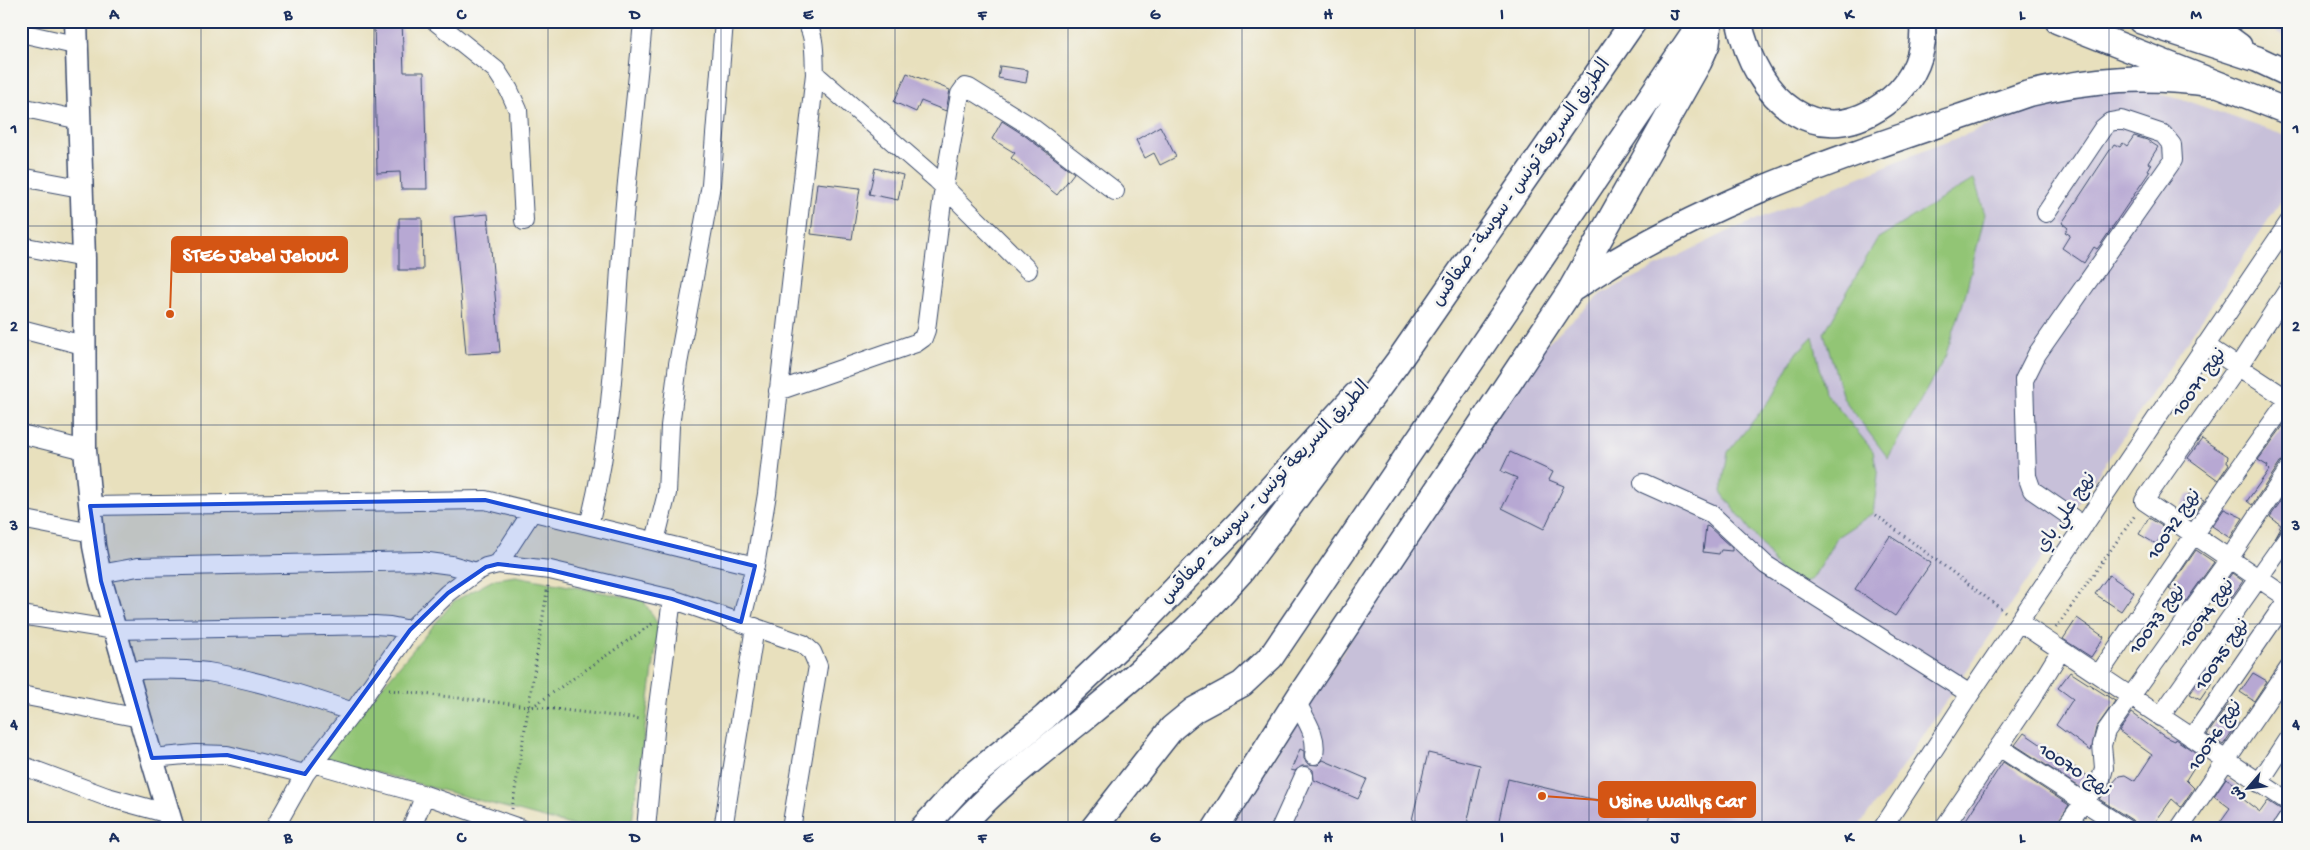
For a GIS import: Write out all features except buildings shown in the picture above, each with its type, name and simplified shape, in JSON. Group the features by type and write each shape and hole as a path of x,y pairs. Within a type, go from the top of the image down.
{"highway":[{"name":"الطريق السريعة تونس - سوسة - صفاقس","path":"922,829 964,782 1045,717 1130,636 1242,520 1358,393 1382,372 1397,363 1634,21"},
{"path":"1093,829 1172,728 1194,710 1242,684 1271,657 1702,21"},
{"path":"1215,829 1296,701 1570,290 1700,62 1707,44 1709,21"},
{"path":"1739,21 1744,42 1753,63 1783,104 1792,111 1814,120 1838,123 1852,121 1876,110 1898,93 1907,82 1920,56 1923,42 1922,21"},
{"path":"2058,21 2289,112"},
{"path":"2141,21 2257,59 2289,74"},
{"path":"2205,21 2257,59"},
{"path":"1570,290 1634,249 1707,212 1796,175 2028,94 2083,82 2139,78 2214,84"},
{"path":"958,829 990,796 1171,645 1213,603 1265,542 1397,363"}],"main road":[{"path":"76,21 79,46 80,188 84,258 85,450 92,533 100,574 171,821"}],"street":[{"path":"436,21 496,70 509,90 518,110 524,221"},
{"path":"589,525 605,451 610,407 627,173 642,32 645,21"},
{"path":"656,541 667,493 670,426 678,364 702,241 710,185 724,21"},
{"path":"723,829 755,566 766,494 815,74 809,23"},
{"path":"21,33 79,46"},
{"path":"815,74 944,186 1028,270"},
{"path":"778,390 916,343 923,338 926,330 944,186 960,94 965,87 1030,126 1115,191"},
{"path":"21,107 80,120"},
{"path":"2046,213 2110,122 2121,120 2163,134 2172,145 2173,160 2037,354 2024,380 2027,476 2032,490 2084,526"},
{"path":"21,177 80,188"},
{"name":"نهج علي باي","path":"1882,829 1970,694 2289,222"},
{"path":"21,246 84,258"},
{"name":"نهج 10071","path":"2144,501 2238,367 2289,288"},
{"path":"21,328 83,345"},
{"path":"2205,345 2289,400"},
{"name":"نهج 10072","path":"2099,674 2289,400"},
{"path":"21,434 85,450"},
{"name":"نهج 10073","path":"2064,829 2101,778 2104,768 2102,745 2106,731 2129,696 2229,559 2289,469"},
{"path":"1643,483 1710,513 1766,565 1970,694"},
{"path":"90,506 485,500 755,566"},
{"path":"2144,501 2288,598"},
{"path":"498,564 532,512"},
{"path":"21,519 92,533"},
{"name":"نهج 10074","path":"2160,717 2289,534"},
{"path":"100,574 138,567 412,561 451,565 476,572"},
{"path":"274,829 309,769 353,712 410,630 448,593 476,572 498,564 550,570 671,607 748,624 803,644 812,652 818,666 791,829"},
{"name":"نهج 10075","path":"2192,738 2288,598"},
{"path":"646,829 656,721 671,607"},
{"path":"21,615 116,630 375,625 410,630"},
{"path":"2019,622 2289,802"},
{"path":"1943,829 1999,747 2054,645"},
{"name":"نهج 10076","path":"2179,829 2226,760 2283,687 2289,668"},
{"path":"127,671 160,669 207,672 302,695 353,712"},
{"path":"21,695 140,718"},
{"path":"1296,701 1315,739 1314,755"},
{"path":"2259,783 2289,737"},
{"name":"نهج 10070","path":"1999,747 2126,829"},
{"path":"152,758 196,754 227,755 309,769 425,795 517,828"},
{"path":"21,765 171,821"},
{"path":"1280,829 1304,776"},
{"path":"411,829 425,795"},
{"path":"2281,829 2289,817"}],"path":[{"path":"2054,645 2144,501"},
{"path":"1876,515 2019,622"},
{"path":"517,828 530,707 550,570"},
{"path":"530,707 653,623 671,607"},
{"path":"371,687 656,721"}],"highlighted area":[{"path":"485,500 755,566 741,622 672,599 550,570 498,564 486,567 448,593 410,630 305,774 227,755 152,758 101,581 90,506"}],"shaded area":[{"path":"2258,21 2289,21 2289,39"},
{"path":"2087,88 2139,89 2187,101 2289,137 2289,189 1886,791 1856,829 1228,829 1536,353 1601,294 1729,231 1910,156"}],"green space":[{"path":"1974,179 1985,214 1964,300 1945,357 1888,458 1843,398 1824,333 1877,239"},
{"path":"1813,336 1825,392 1873,451 1878,476 1873,513 1837,537 1813,578 1804,583 1781,574 1765,549 1721,492 1728,452 1774,395 1794,356"},
{"path":"516,576 643,600 659,626 631,829 585,829 322,758 454,601 495,579"}],"place":[{"name":"STEG Jebel Jeloud","path":"170,314"},
{"name":"Usine Wallys Car","path":"1542,796"}]}
